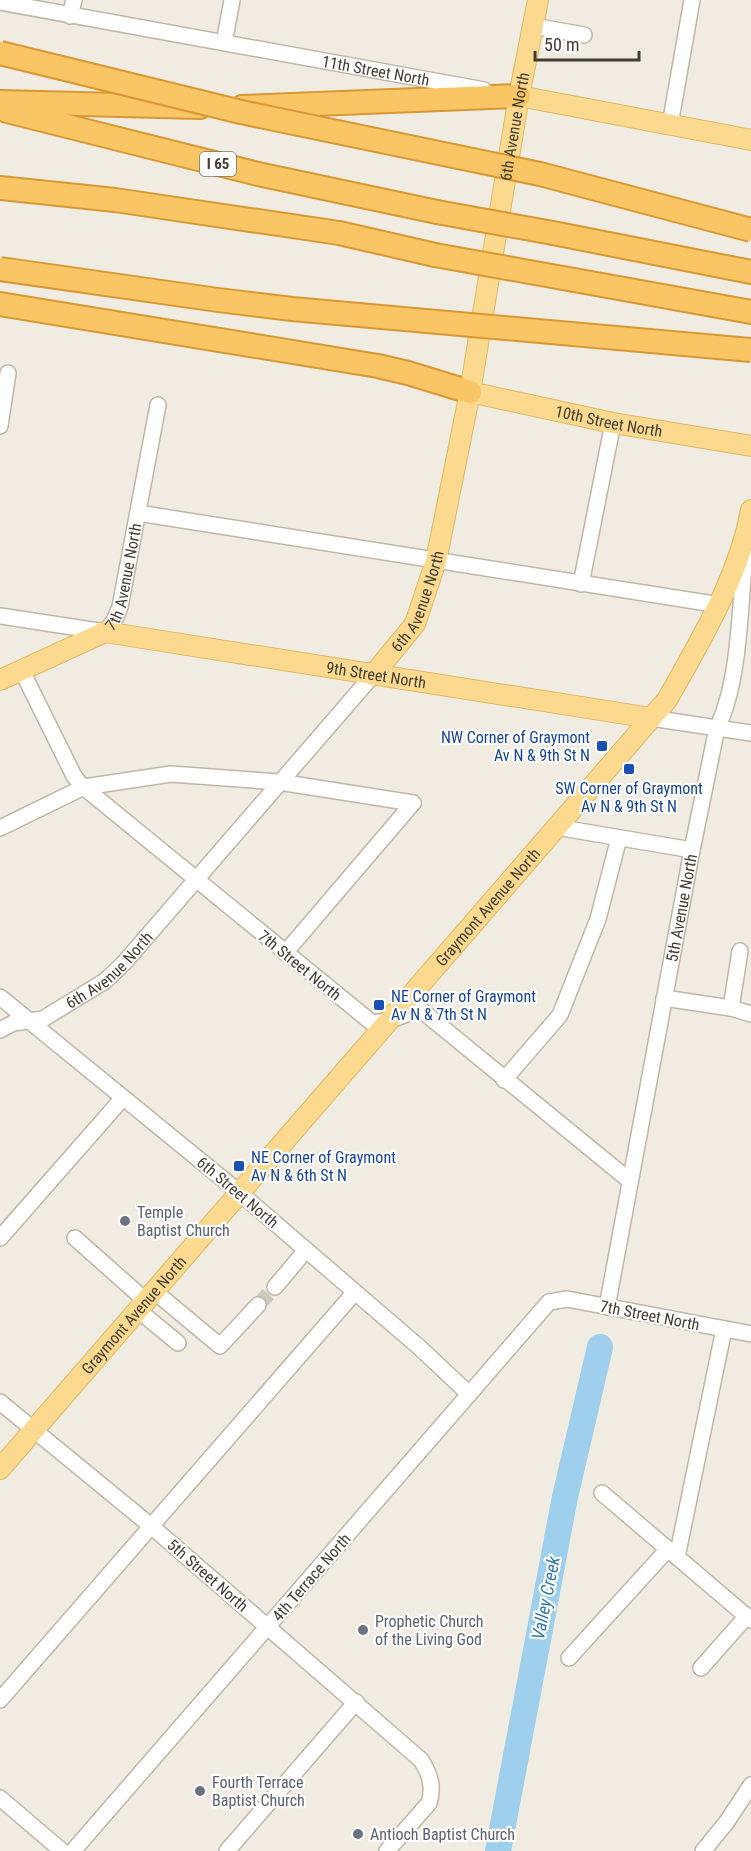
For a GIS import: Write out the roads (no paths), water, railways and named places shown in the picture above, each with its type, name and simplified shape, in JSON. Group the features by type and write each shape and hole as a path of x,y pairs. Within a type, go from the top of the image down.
{"highway":[{"path":"0,53 241,112 540,174 751,230"},
{"path":"0,102 259,108 519,96"},
{"name":"I 65","path":"0,109 258,174 437,212 746,271"},
{"path":"0,188 115,200 339,233 435,255 742,311"},
{"path":"0,269 154,292 292,309 751,350"},
{"path":"0,304 378,366 470,392"}],"main road":[{"name":"6th Avenue North","path":"373,675 416,624 436,561 470,392 519,96 538,0"},
{"name":"11th Street North","path":"519,96 751,140"},
{"name":"10th Street North","path":"470,392 613,423 751,446"},
{"name":"5th Avenue North","path":"748,539 751,510"},
{"name":"Graymont Avenue North","path":"0,1469 667,700 720,605 748,539"},
{"name":"7th Avenue North","path":"0,680 105,632"},
{"name":"9th Street North","path":"105,632 651,718"}],"street":[{"path":"70,16 74,0"},
{"path":"224,43 232,0"},
{"path":"670,124 692,0"},
{"name":"11th Street North","path":"0,2 519,96"},
{"path":"533,26 584,35"},
{"path":"0,426 8,373"},
{"name":"7th Avenue North","path":"105,632 114,621 120,607 158,405"},
{"path":"581,584 613,423"},
{"path":"138,513 720,605"},
{"name":"5th Avenue North","path":"607,1306 692,850 717,728 726,710 737,643 748,539"},
{"name":"9th Street North","path":"0,616 105,632"},
{"name":"7th Street North","path":"21,669 74,776 84,787 370,1022 381,1023 421,1010 630,1181"},
{"name":"6th Avenue North","path":"0,1030 13,1023 43,1019 105,981 124,963 373,675"},
{"name":"9th Street North","path":"651,718 751,734"},
{"path":"0,828 84,787 171,774 279,782 413,803 285,953"},
{"path":"556,827 692,850"},
{"path":"504,1080 560,1015 598,920 619,838"},
{"path":"731,1008 740,951"},
{"name":"6th Street North","path":"0,997 122,1099 240,1193 419,1347 470,1394"},
{"path":"664,998 731,1008 751,1014"},
{"path":"0,1238 122,1099"},
{"path":"75,1238 146,1300 220,1346 258,1305"},
{"path":"275,1287 306,1250"},
{"path":"0,1700 355,1292"},
{"name":"7th Street North","path":"549,1302 567,1299 751,1334"},
{"path":"146,1300 178,1343"},
{"name":"4th Terrace North","path":"73,1851 549,1302"},
{"path":"569,1658 673,1553 724,1329"},
{"name":"5th Street North","path":"0,1402 151,1526 422,1760 431,1782 429,1803 387,1851"},
{"path":"602,1493 749,1618 701,1668"},
{"path":"227,1851 356,1702"},
{"path":"703,1851 726,1823 751,1785"},
{"path":"0,1798 62,1851"}],"waterway":[{"name":"Valley Creek","path":"498,1851 565,1497 600,1347"}],"tunnel":[{"path":"258,1305 275,1287"}],"place":[{"name":"NW Corner of Graymont Av N & 9th St N","path":"602,746"},
{"name":"SW Corner of Graymont Av N & 9th St N","path":"629,769"},
{"name":"NE Corner of Graymont Av N & 7th St N","path":"379,1005"},
{"name":"NE Corner of Graymont Av N & 6th St N","path":"239,1166"},
{"name":"Temple Baptist Church","path":"125,1221"},
{"name":"Prophetic Church of the Living God","path":"363,1630"},
{"name":"Fourth Terrace Baptist Church","path":"200,1791"},
{"name":"Antioch Baptist Church","path":"358,1834"}]}
